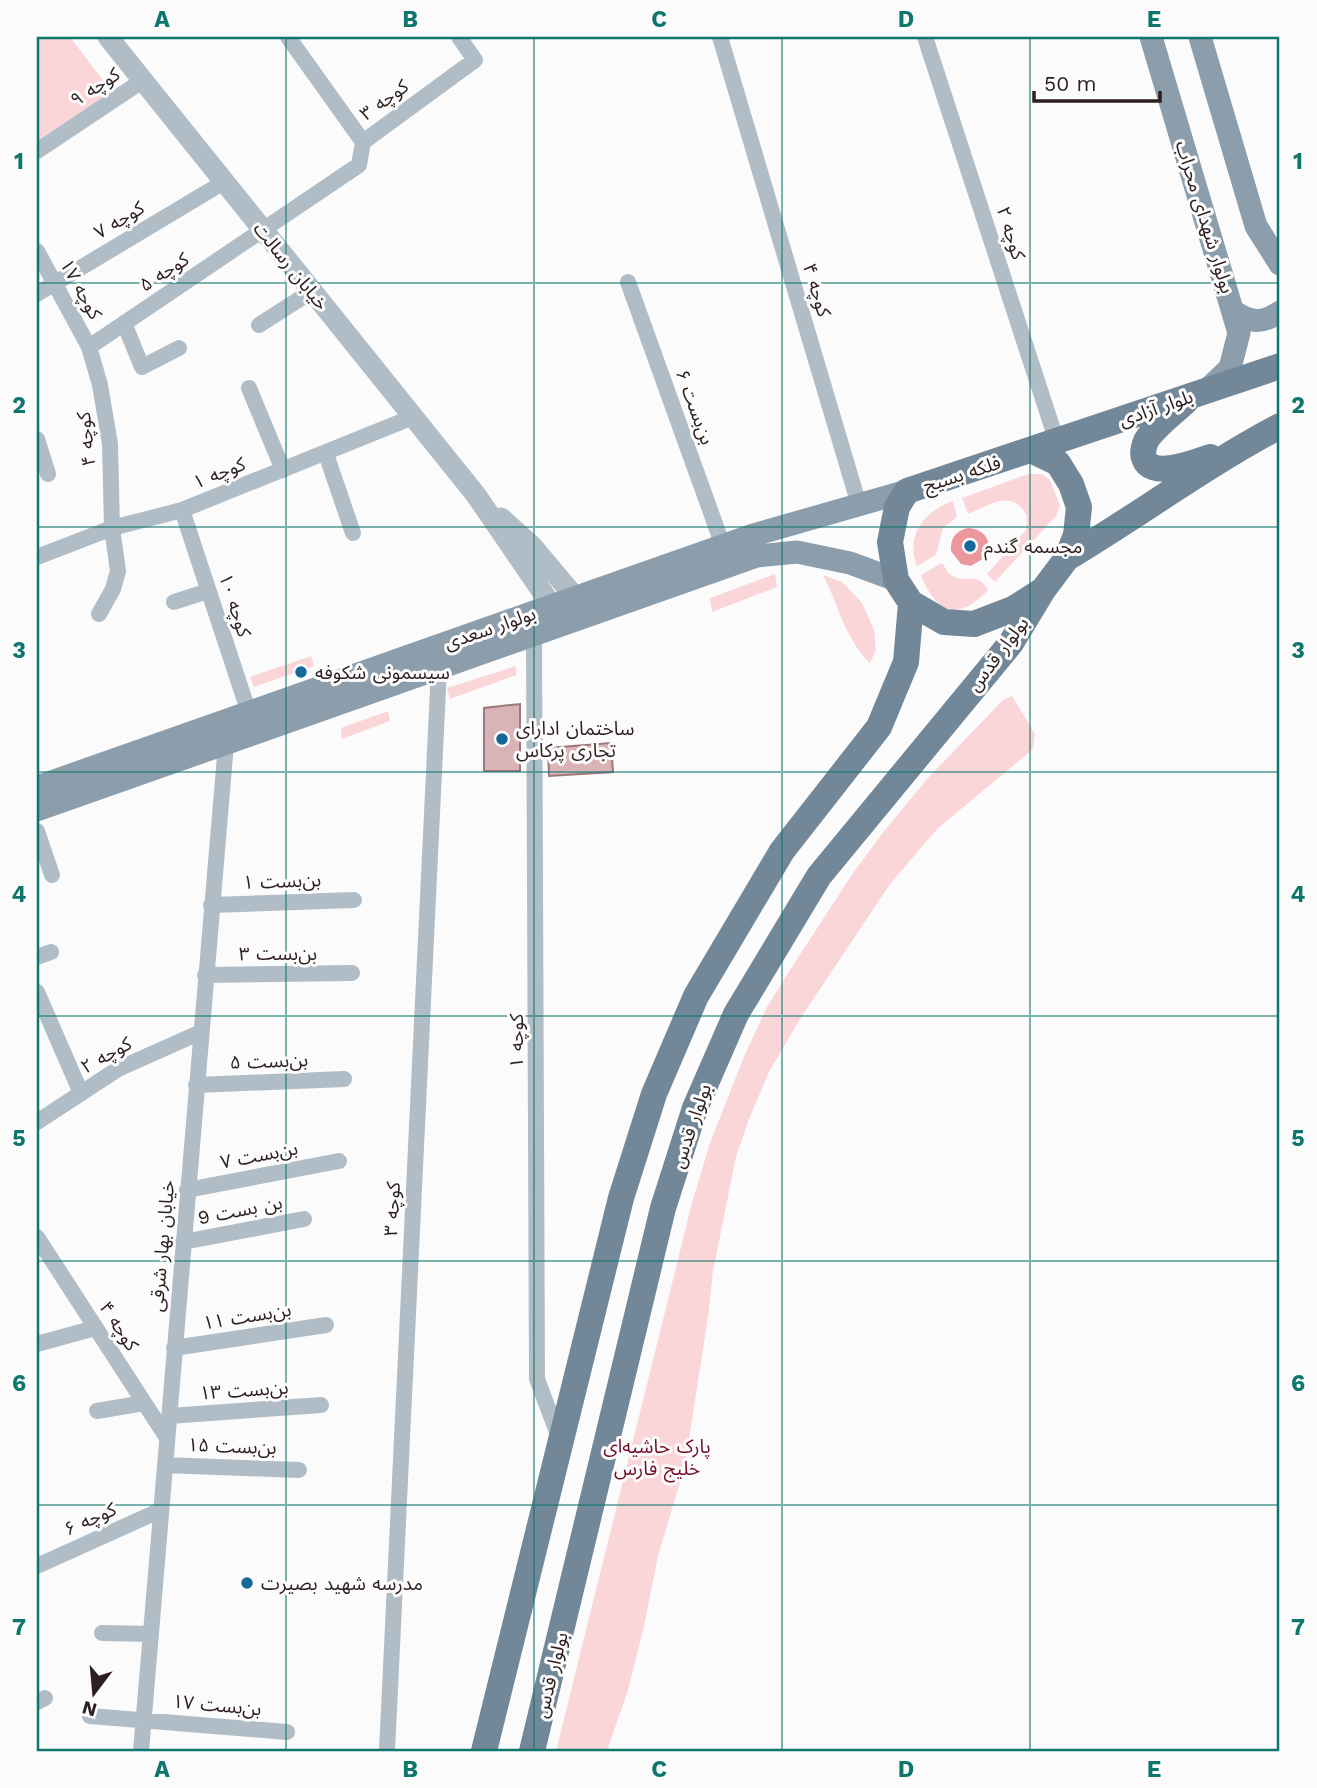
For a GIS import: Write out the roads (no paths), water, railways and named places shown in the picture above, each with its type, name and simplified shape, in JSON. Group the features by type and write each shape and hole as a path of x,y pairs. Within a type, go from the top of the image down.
{"main road":[{"name":"بولوار شهدای محراب","path":"1151,37 1240,333 1230,368 1200,392"},
{"path":"1200,37 1256,226 1280,264"},
{"path":"1233,311 1246,320 1259,322 1280,312"},
{"name":"بلوار آزادی","path":"1045,447 1280,366"},
{"path":"1200,392 1146,440 1144,460 1149,466 1160,469 1180,467 1235,450"},
{"path":"1067,558 1235,450 1280,426"},
{"name":"فلکه بسیج","path":"1045,447 1071,484 1079,507 1076,535 1067,558 1043,590 1013,609 974,624 944,622 911,603 896,580 890,542 897,507 907,491 1045,447"},
{"name":"بولوار سعدی","path":"37,787 750,536 907,491"},
{"name":"بولوار سعدی","path":"37,810 757,556 797,552 850,562 896,580"},
{"name":"بولوار قدس","path":"532,1751 663,1208 700,1096 736,1014 819,876 1011,643 1043,590"},
{"path":"484,1751 621,1198 654,1094 696,996 782,852 879,727 906,662 911,603"}],"street":[{"name":"خیابان رسالت","path":"108,37 476,495"},
{"path":"288,37 363,142"},
{"name":"کوچه ۳","path":"263,231 359,165 363,142 475,60 459,37"},
{"name":"کوچه ۴","path":"720,37 859,506"},
{"name":"کوچه ۲","path":"925,37 1045,447"},
{"name":"کوچه ۹","path":"37,151 142,81"},
{"name":"کوچه ۷","path":"37,294 224,182"},
{"name":"کوچه ۵","path":"89,347 263,231"},
{"name":"کوچه ۱۷","path":"37,251 89,347"},
{"name":"بن‌بست ۶","path":"628,282 723,546"},
{"path":"259,325 312,291"},
{"path":"124,323 142,367 179,348"},
{"name":"کوچه ۴","path":"89,347 100,385 110,444 112,528"},
{"path":"249,388 283,470"},
{"name":"کوچه ۱","path":"37,557 112,528 182,510 413,417"},
{"path":"37,439 48,474"},
{"path":"326,454 353,533"},
{"path":"476,495 532,546 575,597"},
{"path":"476,495 552,606"},
{"name":"کوچه ۱۰","path":"182,510 248,713"},
{"path":"99,614 113,589 118,571 112,528"},
{"path":"174,603 208,591"},
{"name":"کوچه ۱","path":"534,635 537,1379 560,1442"},
{"name":"کوچه ۳","path":"387,1751 439,668"},
{"name":"خیابان بهار شرقی","path":"141,1751 226,744"},
{"path":"37,831 52,875"},
{"name":"بن‌بست ۱","path":"211,905 354,900"},
{"name":"بن‌بست ۳","path":"205,975 352,973"},
{"path":"37,992 81,1093"},
{"name":"کوچه ۲","path":"37,1122 118,1069 201,1032"},
{"name":"بن‌بست ۵","path":"196,1085 344,1079"},
{"name":"بن‌بست ۷","path":"187,1190 339,1161"},
{"name":"بن بست 9","path":"183,1242 304,1219"},
{"name":"کوچه ۴","path":"37,1237 167,1438"},
{"name":"بن‌بست ۱۱","path":"174,1348 326,1325"},
{"path":"37,1343 95,1328"},
{"path":"97,1411 144,1404"},
{"name":"بن‌بست ۱۳","path":"169,1416 321,1405"},
{"name":"بن‌بست ۱۵","path":"164,1465 299,1470"},
{"name":"کوچه ۶","path":"38,1562 161,1510"},
{"path":"102,1633 151,1634"},
{"name":"بن‌بست ۱۷","path":"90,1716 286,1732"}],"place":[{"name":"مجسمه گندم","path":"970,546"},
{"name":"سیسمونی شکوفه","path":"301,672"},
{"name":"ساختمان ادارای تجاری پرکاس","path":"502,739"},
{"name":"مدرسه شهید بصیرت","path":"247,1583"}],"park label":[{"name":"پارک حاشیه‌ای خلیج فارس","path":"657,1457"}]}
